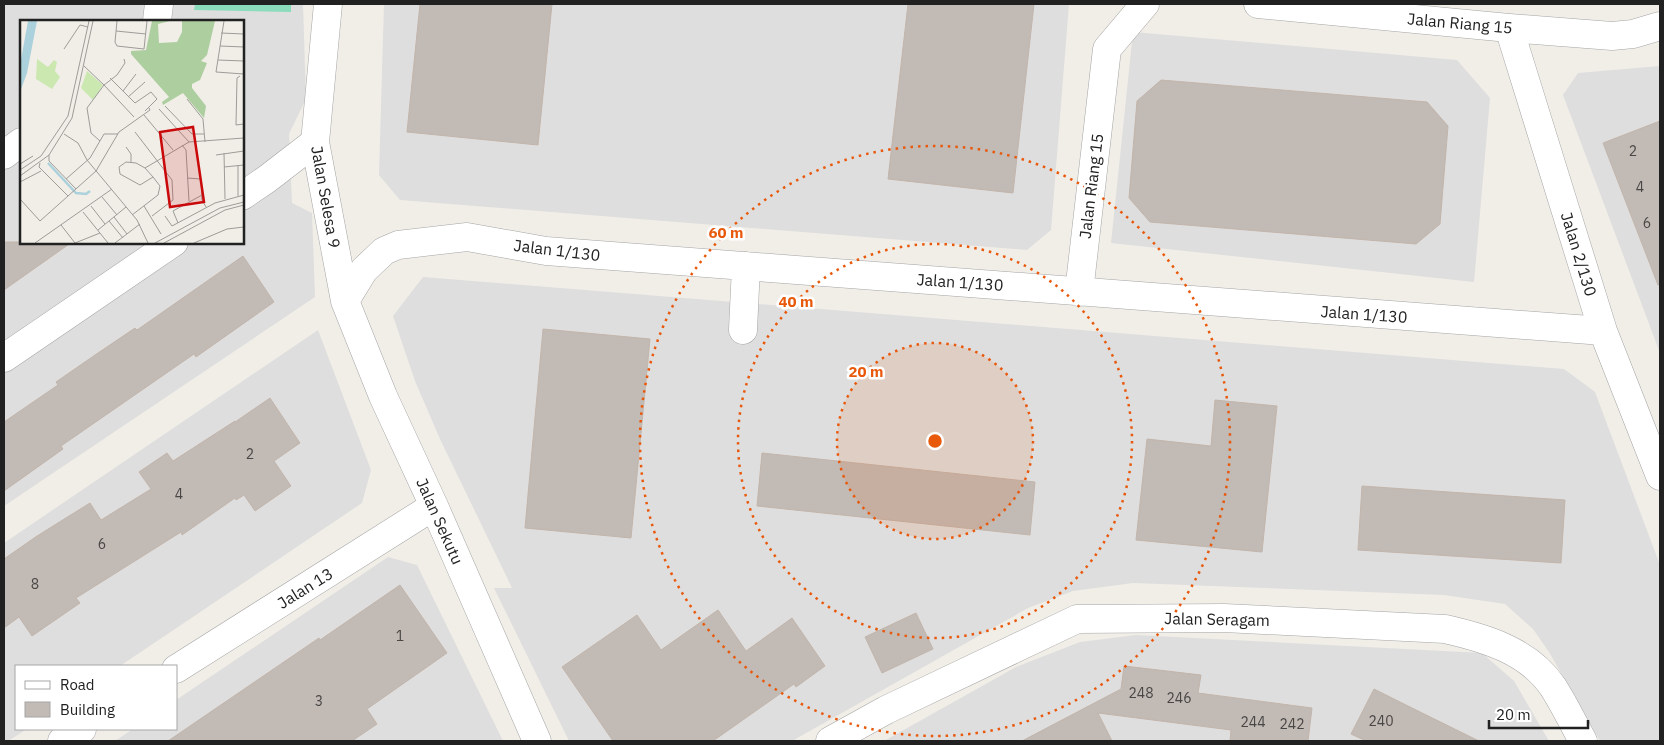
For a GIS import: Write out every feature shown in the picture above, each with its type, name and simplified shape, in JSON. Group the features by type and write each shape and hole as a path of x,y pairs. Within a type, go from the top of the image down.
{"street":[{"path":"157,20 159,4"},
{"name":"Jalan Selesa 9","path":"328,4 315,142 345,301"},
{"name":"Jalan Riang 15","path":"1079,292 1107,49 1145,4"},
{"name":"Jalan Riang 15","path":"1258,4 1612,36 1633,34 1660,26"},
{"name":"Jalan 2/130","path":"1509,28 1603,331 1660,476"},
{"path":"244,195 268,179 315,142"},
{"path":"4,155 20,143"},
{"name":"Jalan 1/130","path":"345,301 364,270 384,251 398,244 467,237 546,251 1603,331"},
{"path":"4,358 171,244"},
{"path":"744,330 746,266"},
{"name":"Jalan Sekutu","path":"345,301 383,396 434,506 537,741"},
{"name":"Jalan 13","path":"178,668 434,506"},
{"name":"Jalan Seragam","path":"830,741 886,710 1077,619 1224,618 1445,630 1478,636 1506,648 1533,664 1552,686 1583,741"},
{"path":"62,741 80,730"}],"shaded area":[{"path":"4,4 303,4 306,99 289,134 292,203 312,213 315,297 4,506"},
{"path":"384,4 1069,4 1051,230 1027,250 400,200 379,175"},
{"path":"1133,32 1457,60 1490,98 1474,282 1111,243"},
{"path":"1660,66 1660,353 1563,95 1578,73"},
{"path":"423,277 1564,369 1595,392 1660,565 1660,741 1600,741 1549,652 1533,629 1505,604 1444,595 1133,583 1073,591 1028,608 792,741 569,741 494,588 512,588 440,439 415,381 393,316"},
{"path":"318,330 371,470 362,503 121,665 15,665 15,730 25,730 8,741 4,741 4,543"},
{"path":"388,557 417,565 503,741 115,741 132,730 178,730 178,699"},
{"path":"1136,635 1482,653 1514,681 1549,741 884,741 1016,667 1080,642"}],"green space":[{"path":"195,4 291,4 291,12 194,10"}],"building":[{"path":"420,4 552,4 538,145 407,132"},
{"path":"908,4 1034,4 1013,193 888,179"},
{"path":"1161,80 1427,102 1448,126 1440,224 1416,244 1150,222 1129,198 1137,101"},
{"path":"1660,121 1660,285 1658,285 1603,143"},
{"path":"4,242 20,242 20,244 69,244 4,290"},
{"path":"243,256 274,302 196,357 194,354 61,446 63,449 4,491 4,422 58,385 56,382 135,328 137,330"},
{"path":"543,329 650,339 631,538 525,528"},
{"path":"270,398 300,443 274,461 291,486 255,511 244,495 236,500 235,498 182,535 181,532 76,598 80,603 32,636 19,617 4,628 4,559 90,503 101,520 151,489 139,472 167,453 173,461"},
{"path":"1215,400 1277,406 1262,552 1136,540 1147,439 1211,446"},
{"path":"762,453 1035,482 1030,535 757,506"},
{"path":"1362,486 1565,500 1561,563 1358,550"},
{"path":"400,585 447,653 367,709 377,724 352,741 168,741 319,638 320,640"},
{"path":"718,610 746,651 792,618 825,666 796,687 794,684 713,741 613,741 562,667 637,615 661,650"},
{"path":"916,613 933,649 882,673 865,637"},
{"path":"1124,666 1201,675 1198,693 1312,708 1308,741 1230,741 1231,730 1098,713 1112,741 1022,741 1121,689"},
{"path":"1374,689 1479,741 1366,741 1351,734"}]}
